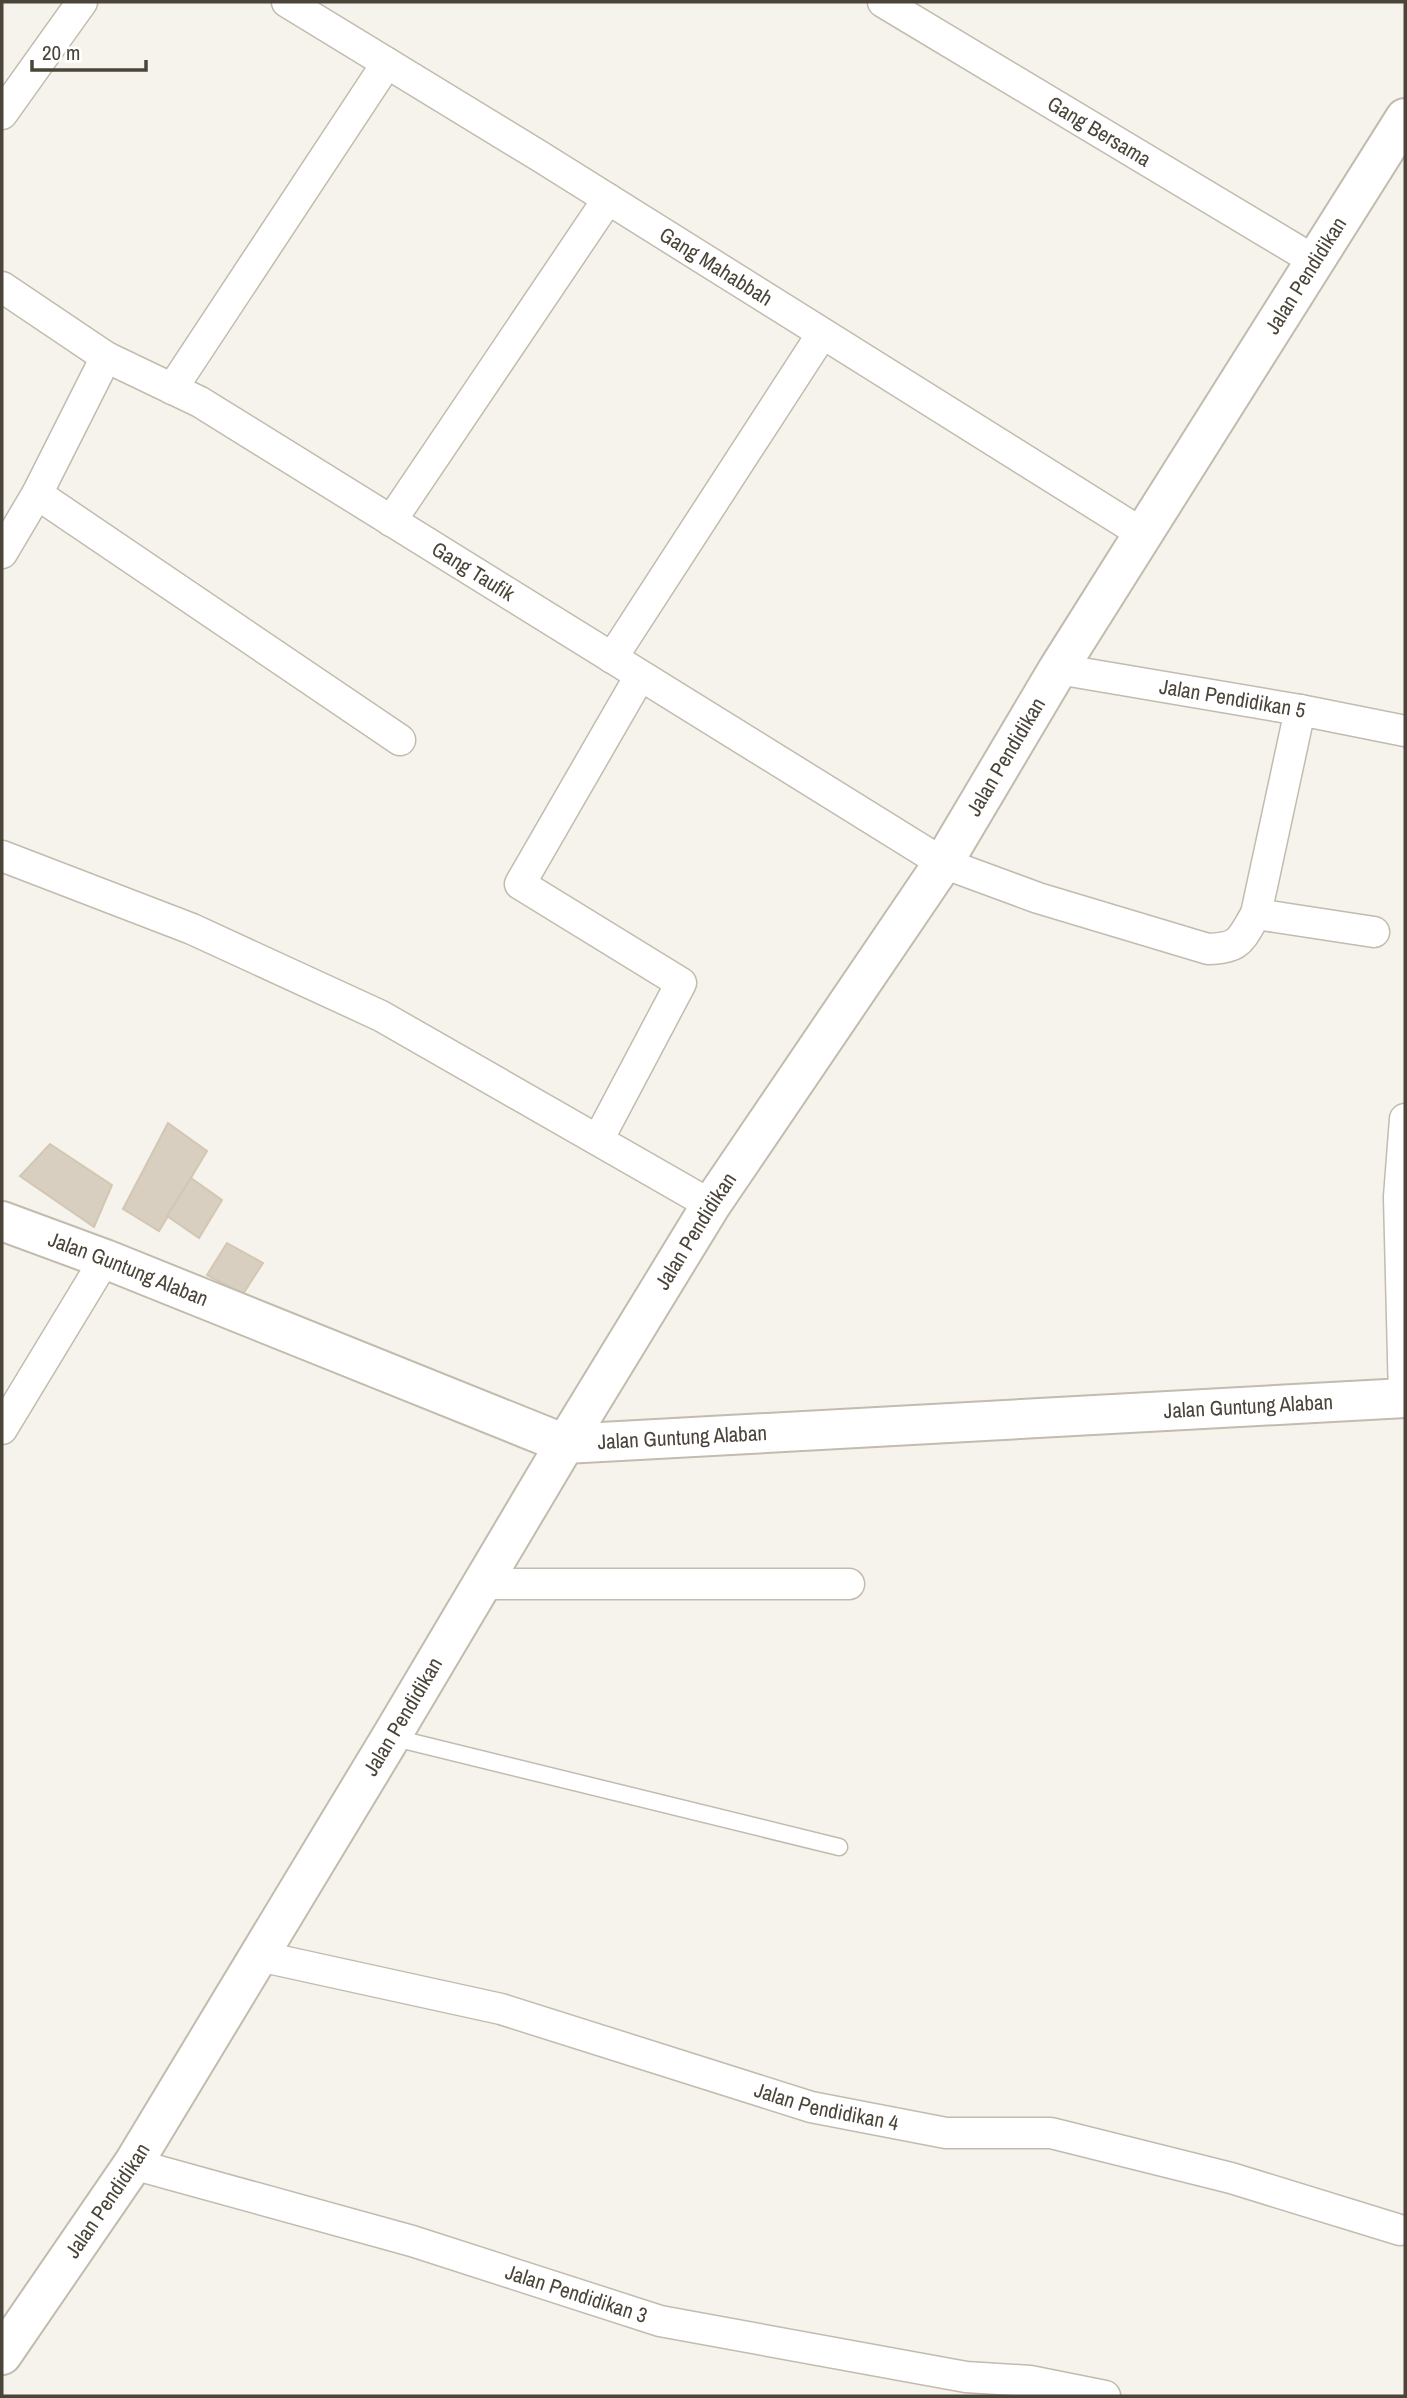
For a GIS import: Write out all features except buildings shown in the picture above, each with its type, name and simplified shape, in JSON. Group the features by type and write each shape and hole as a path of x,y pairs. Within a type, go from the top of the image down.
{"street":[{"path":"2,114 82,2"},
{"name":"Gang Mahabbah","path":"287,2 608,199 1143,534"},
{"name":"Gang Bersama","path":"883,2 1315,261"},
{"path":"172,389 387,63"},
{"name":"Jalan Pendidikan","path":"2,2355 133,2164 565,1444 712,1205 943,863 1058,668 1405,118"},
{"path":"391,522 608,199"},
{"name":"Gang Taufik","path":"2,288 106,358 200,402 943,863 1038,898 1208,949 1227,948 1239,942 1256,914"},
{"path":"612,658 822,334"},
{"path":"4,544 37,494 106,358"},
{"path":"37,494 400,740"},
{"name":"Jalan Pendidikan 5","path":"1058,668 1405,731"},
{"path":"598,1140 681,983 520,884 640,676"},
{"path":"1300,710 1256,914 1374,932"},
{"path":"2,856 192,929 381,1016 712,1205"},
{"path":"1405,1119 1399,1197 1405,1398"},
{"name":"Jalan Guntung Alaban","path":"2,1221 106,1259 565,1444 1405,1398"},
{"path":"2,1429 106,1259"},
{"path":"482,1584 849,1584"},
{"name":"Jalan Pendidikan 4","path":"259,1956 501,2008 811,2107 946,2133 1051,2133 1231,2178 1399,2230"},
{"name":"Jalan Pendidikan 3","path":"133,2164 412,2241 660,2321 966,2377 1030,2381 1105,2396"}],"lane":[{"path":"391,1737 839,1847"}]}
